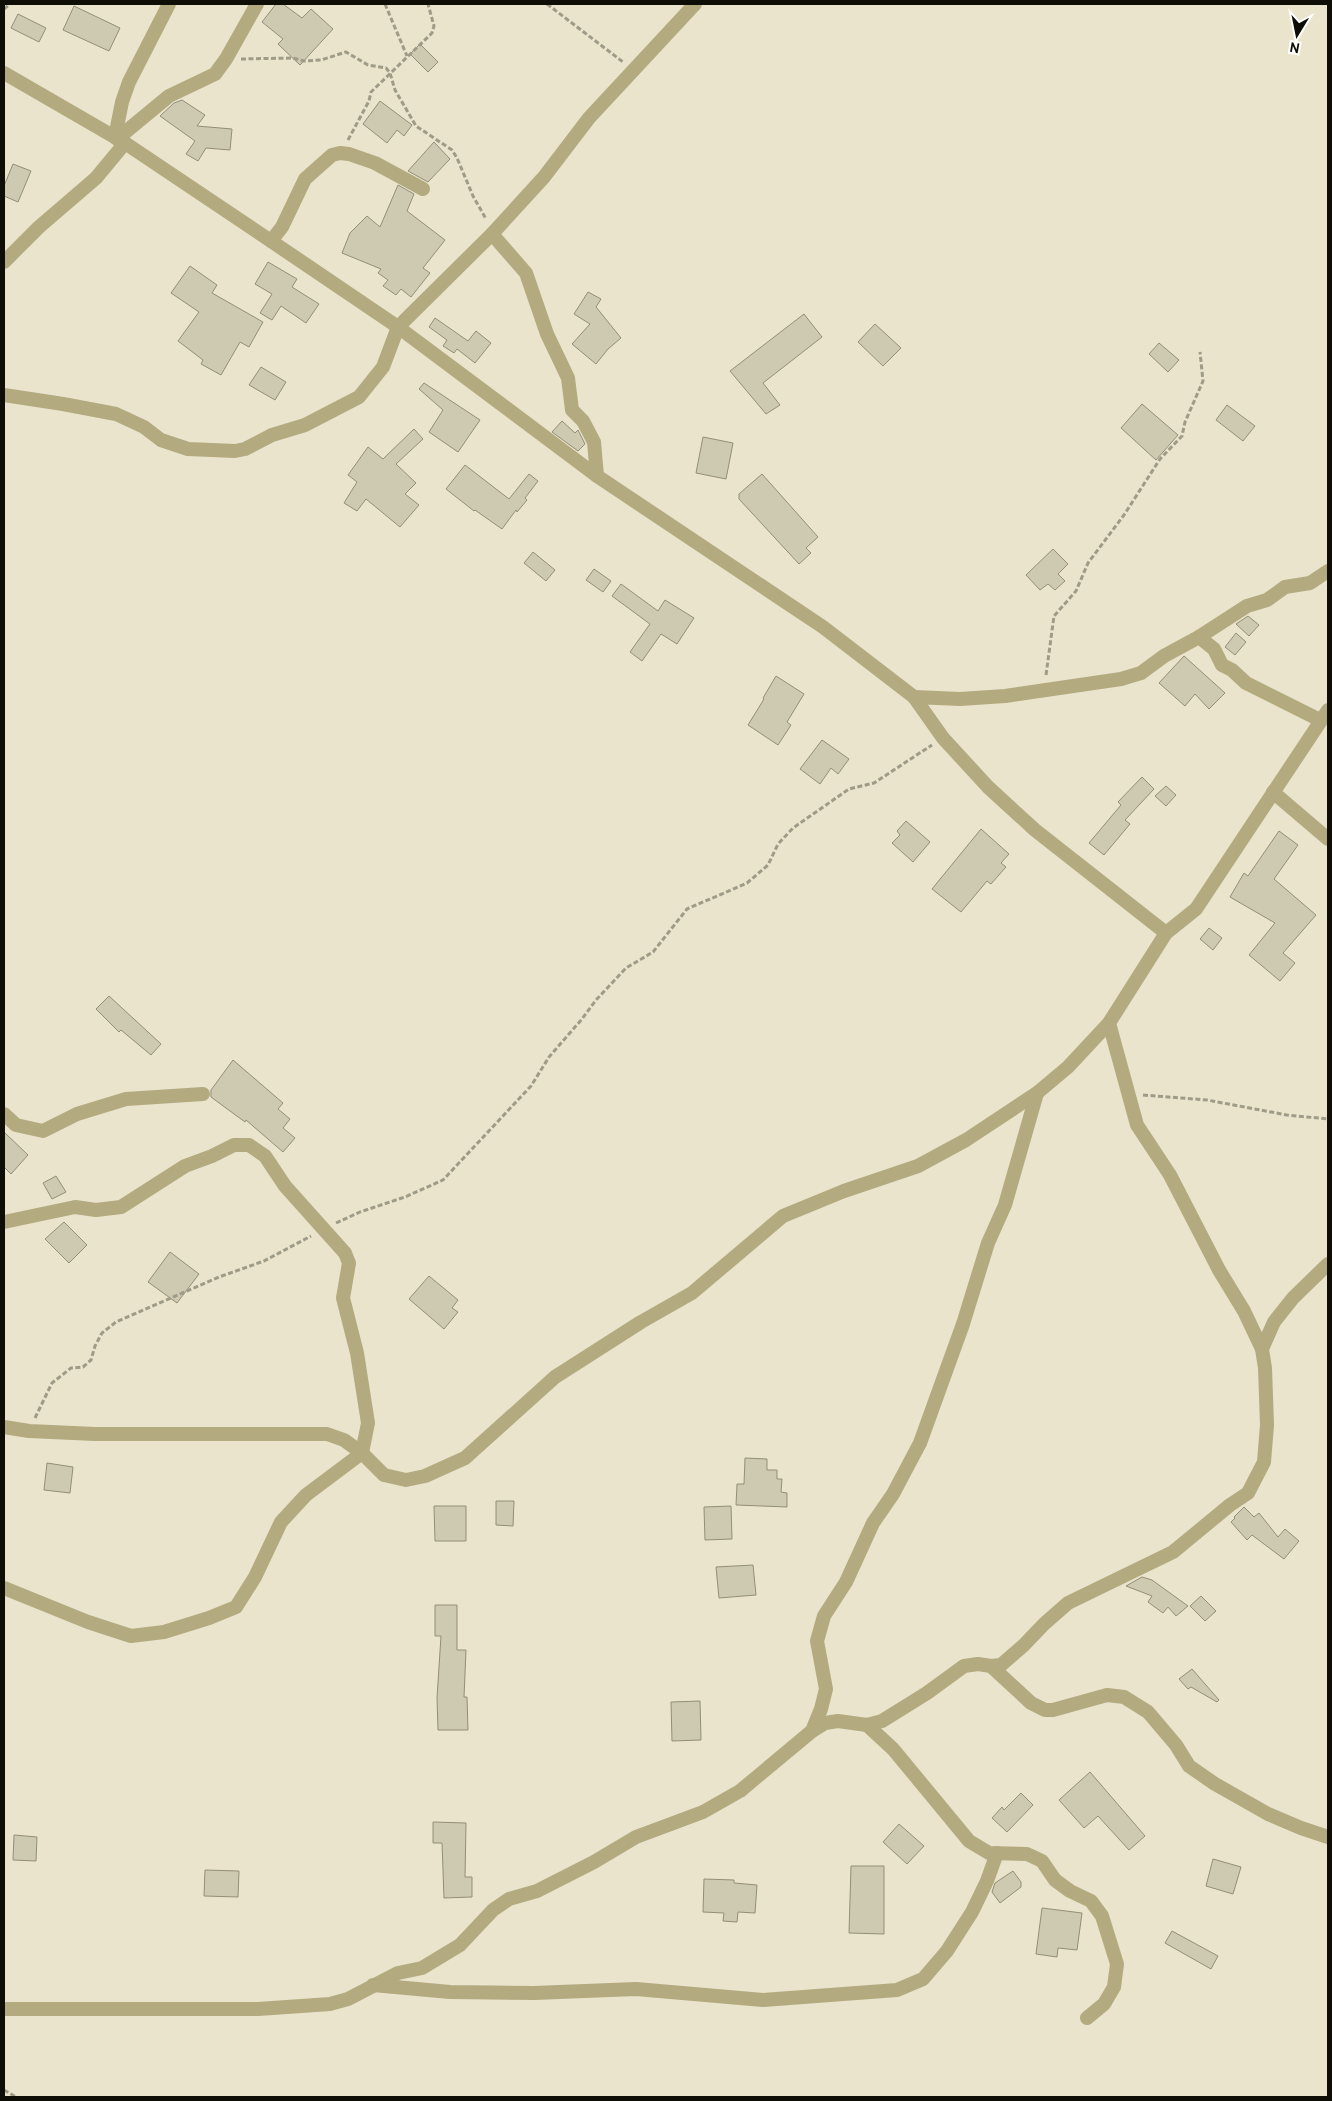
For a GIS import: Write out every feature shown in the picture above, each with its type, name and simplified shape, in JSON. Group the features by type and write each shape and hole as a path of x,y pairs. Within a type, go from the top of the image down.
{"street":[{"path":"119,140 122,102 129,82 169,4"},
{"path":"4,262 39,228 96,178 119,140 169,96 215,74 226,60 257,4"},
{"path":"4,395 116,414 144,427 161,440 188,449 234,451 245,449 272,435 305,425 360,398 382,367 398,327 492,234 544,176 589,118 694,4"},
{"path":"4,73 119,140 271,241 398,327 597,476 823,626 914,697 943,738 988,787 1028,824 1166,933"},
{"path":"271,241 282,227 305,179 332,155 340,152 374,163 423,189"},
{"path":"492,234 526,273 547,334 568,378 572,410 583,421 594,442 597,476"},
{"path":"914,697 960,699 1005,696 1121,679 1141,673 1164,656 1199,637 1247,606 1267,600 1285,587 1310,583 1328,571"},
{"path":"4,1427 29,1432 95,1434 327,1434 344,1440 362,1453 384,1475 406,1480 425,1476 465,1458 555,1377 641,1322 692,1293 783,1216 844,1191 918,1166 966,1140 1037,1093 1068,1066 1109,1023 1166,933 1196,909 1324,715 1246,683 1232,670 1222,665 1214,649 1199,637"},
{"path":"1273,792 1328,839"},
{"path":"4,2009 200,2010 308,2006 330,2004 348,1999 398,1973 422,1968 460,1945 494,1910 509,1899 537,1891 594,1862 636,1837 703,1812 740,1792 812,1731 825,1723 838,1722 867,1725 882,1721 927,1693 964,1666 978,1664 1001,1665 1068,1603 1173,1552 1230,1505 1248,1493 1264,1462 1267,1425 1266,1368 1262,1349 1244,1311 1215,1263 1170,1175 1137,1125 1109,1023"},
{"path":"812,1731 821,1709 826,1689 817,1641 824,1616 846,1582 873,1523 893,1494 920,1443 963,1324 988,1243 1005,1205 1037,1093"},
{"path":"4,1114 16,1125 43,1131 77,1114 126,1099 203,1094"},
{"path":"4,1222 75,1207 96,1210 121,1207 185,1166 234,1146 248,1145 264,1156 285,1186 345,1253 349,1263 343,1298 357,1353 368,1423 362,1453 306,1495 281,1522 255,1577 236,1607 209,1618 164,1632 131,1636 88,1622 4,1588"},
{"path":"1262,1349 1274,1322 1293,1298 1328,1264"},
{"path":"991,1666 1031,1703 1045,1710 1053,1710 1107,1695 1124,1697 1148,1712 1176,1745 1189,1766 1215,1784 1268,1814 1328,1837"},
{"path":"867,1725 893,1749 968,1841 989,1853 1027,1854 1042,1861 1056,1880 1070,1891 1091,1900 1102,1916 1117,1964 1114,1987 1104,2004 1087,2018"},
{"path":"372,1985 450,1992 534,1993 636,1989 763,2000 897,1990 923,1979 947,1951 972,1912 987,1881 997,1853"}],"path":[{"path":"4,9 10,4"},
{"path":"385,4 407,56"},
{"path":"340,152 353,134 369,101 371,92 432,33 434,26 428,4"},
{"path":"547,4 634,70"},
{"path":"226,60 292,58 304,61 321,60 346,52 368,65 386,68 390,73 395,90 416,126 452,150 492,234"},
{"path":"1044,690 1054,616 1076,591 1088,563 1124,515 1160,459 1182,436 1185,422 1202,381 1200,352"},
{"path":"29,1432 52,1383 71,1368 83,1367 91,1360 95,1346 102,1333 116,1322 219,1277 264,1261 360,1212 405,1197 443,1180 531,1086 549,1057 596,1000 626,968 653,952 687,909 747,883 768,865 778,844 793,828 849,789 874,783 943,738"},
{"path":"1128,1094 1207,1100 1288,1116 1328,1120"},
{"path":"4,2090 16,2097"}],"building":[{"path":"276,4 283,4 302,18 311,9 333,29 300,65 278,44 283,39 262,22"},
{"path":"74,6 120,28 109,51 63,30"},
{"path":"18,14 46,28 39,42 11,28"},
{"path":"420,44 438,62 428,72 410,54"},
{"path":"182,100 205,115 197,126 232,129 230,150 206,148 198,161 186,154 195,141 160,116 174,103"},
{"path":"380,101 412,125 404,136 397,130 387,143 363,124"},
{"path":"434,142 450,159 428,182 408,171"},
{"path":"13,164 31,171 18,202 4,196 4,186"},
{"path":"398,185 414,194 407,211 445,240 423,268 430,273 411,297 401,289 396,295 383,286 388,280 378,273 381,269 342,253 350,233 367,216 380,227"},
{"path":"268,262 297,279 292,287 319,304 306,323 281,306 272,320 260,313 272,294 255,284"},
{"path":"190,266 217,285 212,293 263,322 249,347 240,342 221,375 201,364 203,360 178,341 199,312 171,293"},
{"path":"588,292 601,299 596,307 621,338 608,349 596,364 572,344 590,324 574,314"},
{"path":"804,314 822,337 763,383 780,405 766,414 730,371"},
{"path":"435,318 468,341 476,331 491,343 475,363 457,349 454,353 443,346 447,340 429,327"},
{"path":"875,324 901,348 883,366 858,342"},
{"path":"1159,343 1179,360 1168,372 1149,354"},
{"path":"261,367 286,382 275,400 249,385"},
{"path":"424,383 480,420 458,452 429,432 443,410 419,389"},
{"path":"1142,404 1178,435 1156,460 1121,428"},
{"path":"1227,405 1255,426 1243,441 1216,420"},
{"path":"562,421 575,433 578,430 585,444 578,451 552,432"},
{"path":"414,429 423,439 396,464 416,483 405,494 419,505 400,527 366,499 357,511 344,503 357,482 348,475 368,447 383,459"},
{"path":"703,437 733,443 726,479 696,473"},
{"path":"465,465 509,499 529,474 538,481 525,498 527,500 517,512 516,510 502,529 474,511 446,489"},
{"path":"762,474 818,537 806,548 811,553 799,564 739,499 739,494"},
{"path":"1053,549 1068,564 1058,574 1065,581 1055,590 1048,584 1040,590 1026,575"},
{"path":"533,552 555,570 546,581 524,563"},
{"path":"594,569 611,581 603,592 586,580"},
{"path":"621,584 658,611 665,600 694,618 677,644 661,634 642,661 630,652 650,624 612,596"},
{"path":"1248,616 1259,625 1249,636 1236,624"},
{"path":"1236,633 1246,642 1235,655 1225,647"},
{"path":"1184,656 1225,693 1209,709 1195,694 1185,706 1159,683"},
{"path":"776,676 804,694 787,722 791,725 778,745 748,725"},
{"path":"822,740 849,759 838,774 831,768 820,784 800,769"},
{"path":"1142,777 1154,789 1125,820 1130,824 1104,855 1089,843 1121,805 1118,802"},
{"path":"1166,786 1176,795 1166,806 1155,796"},
{"path":"906,821 930,842 913,862 892,843 900,835 897,831"},
{"path":"981,829 1009,854 1001,863 1006,867 991,884 987,881 961,912 932,889"},
{"path":"1279,831 1298,845 1274,879 1316,915 1283,953 1295,963 1280,981 1249,955 1275,923 1230,897 1244,873 1248,876"},
{"path":"1209,928 1222,938 1213,950 1200,939"},
{"path":"109,996 161,1044 151,1055 121,1030 119,1032 96,1009"},
{"path":"233,1060 283,1103 278,1109 290,1119 283,1128 295,1138 283,1152 246,1120 245,1122 211,1097 211,1090"},
{"path":"4,1132 28,1155 11,1174 4,1167"},
{"path":"56,1176 66,1192 52,1199 43,1183"},
{"path":"64,1222 87,1245 69,1263 45,1239"},
{"path":"170,1252 199,1274 177,1303 148,1282"},
{"path":"429,1276 458,1300 452,1308 458,1312 444,1329 409,1299"},
{"path":"745,1458 767,1459 767,1470 777,1470 777,1479 782,1479 781,1492 787,1493 787,1507 736,1505 737,1484 744,1484"},
{"path":"47,1463 73,1467 70,1493 44,1490"},
{"path":"496,1501 514,1501 513,1526 496,1525"},
{"path":"434,1506 466,1506 466,1541 435,1541"},
{"path":"731,1506 732,1539 705,1540 704,1507"},
{"path":"1244,1507 1254,1517 1259,1513 1278,1537 1285,1529 1299,1541 1284,1559 1252,1535 1247,1540 1231,1522"},
{"path":"753,1565 756,1595 719,1598 716,1567"},
{"path":"1142,1577 1152,1580 1188,1606 1176,1616 1168,1607 1163,1613 1148,1602 1152,1596 1126,1586"},
{"path":"1201,1596 1216,1611 1205,1621 1190,1606"},
{"path":"435,1605 457,1605 457,1650 466,1650 464,1697 467,1697 468,1730 438,1730 437,1698 441,1636 435,1636"},
{"path":"1192,1669 1219,1700 1217,1702 1191,1687 1188,1689 1179,1679"},
{"path":"700,1701 701,1740 672,1741 671,1702"},
{"path":"1090,1772 1145,1836 1129,1850 1098,1816 1084,1828 1059,1800"},
{"path":"1021,1793 1033,1805 1007,1832 992,1818 1002,1807 1004,1810"},
{"path":"433,1822 466,1823 465,1877 472,1877 472,1897 444,1898 442,1843 433,1843"},
{"path":"899,1824 924,1846 907,1864 883,1842"},
{"path":"14,1835 37,1837 36,1861 13,1860"},
{"path":"1213,1859 1241,1867 1233,1894 1206,1886"},
{"path":"851,1866 884,1866 884,1934 849,1933"},
{"path":"205,1870 239,1871 238,1897 204,1896"},
{"path":"1013,1871 1021,1882 1021,1887 1000,1903 992,1892 995,1883"},
{"path":"704,1879 734,1880 734,1883 757,1885 755,1913 738,1912 737,1922 723,1921 724,1913 703,1912"},
{"path":"1042,1908 1082,1913 1077,1950 1058,1948 1057,1957 1036,1954"},
{"path":"1172,1931 1218,1956 1211,1969 1165,1943"}]}
